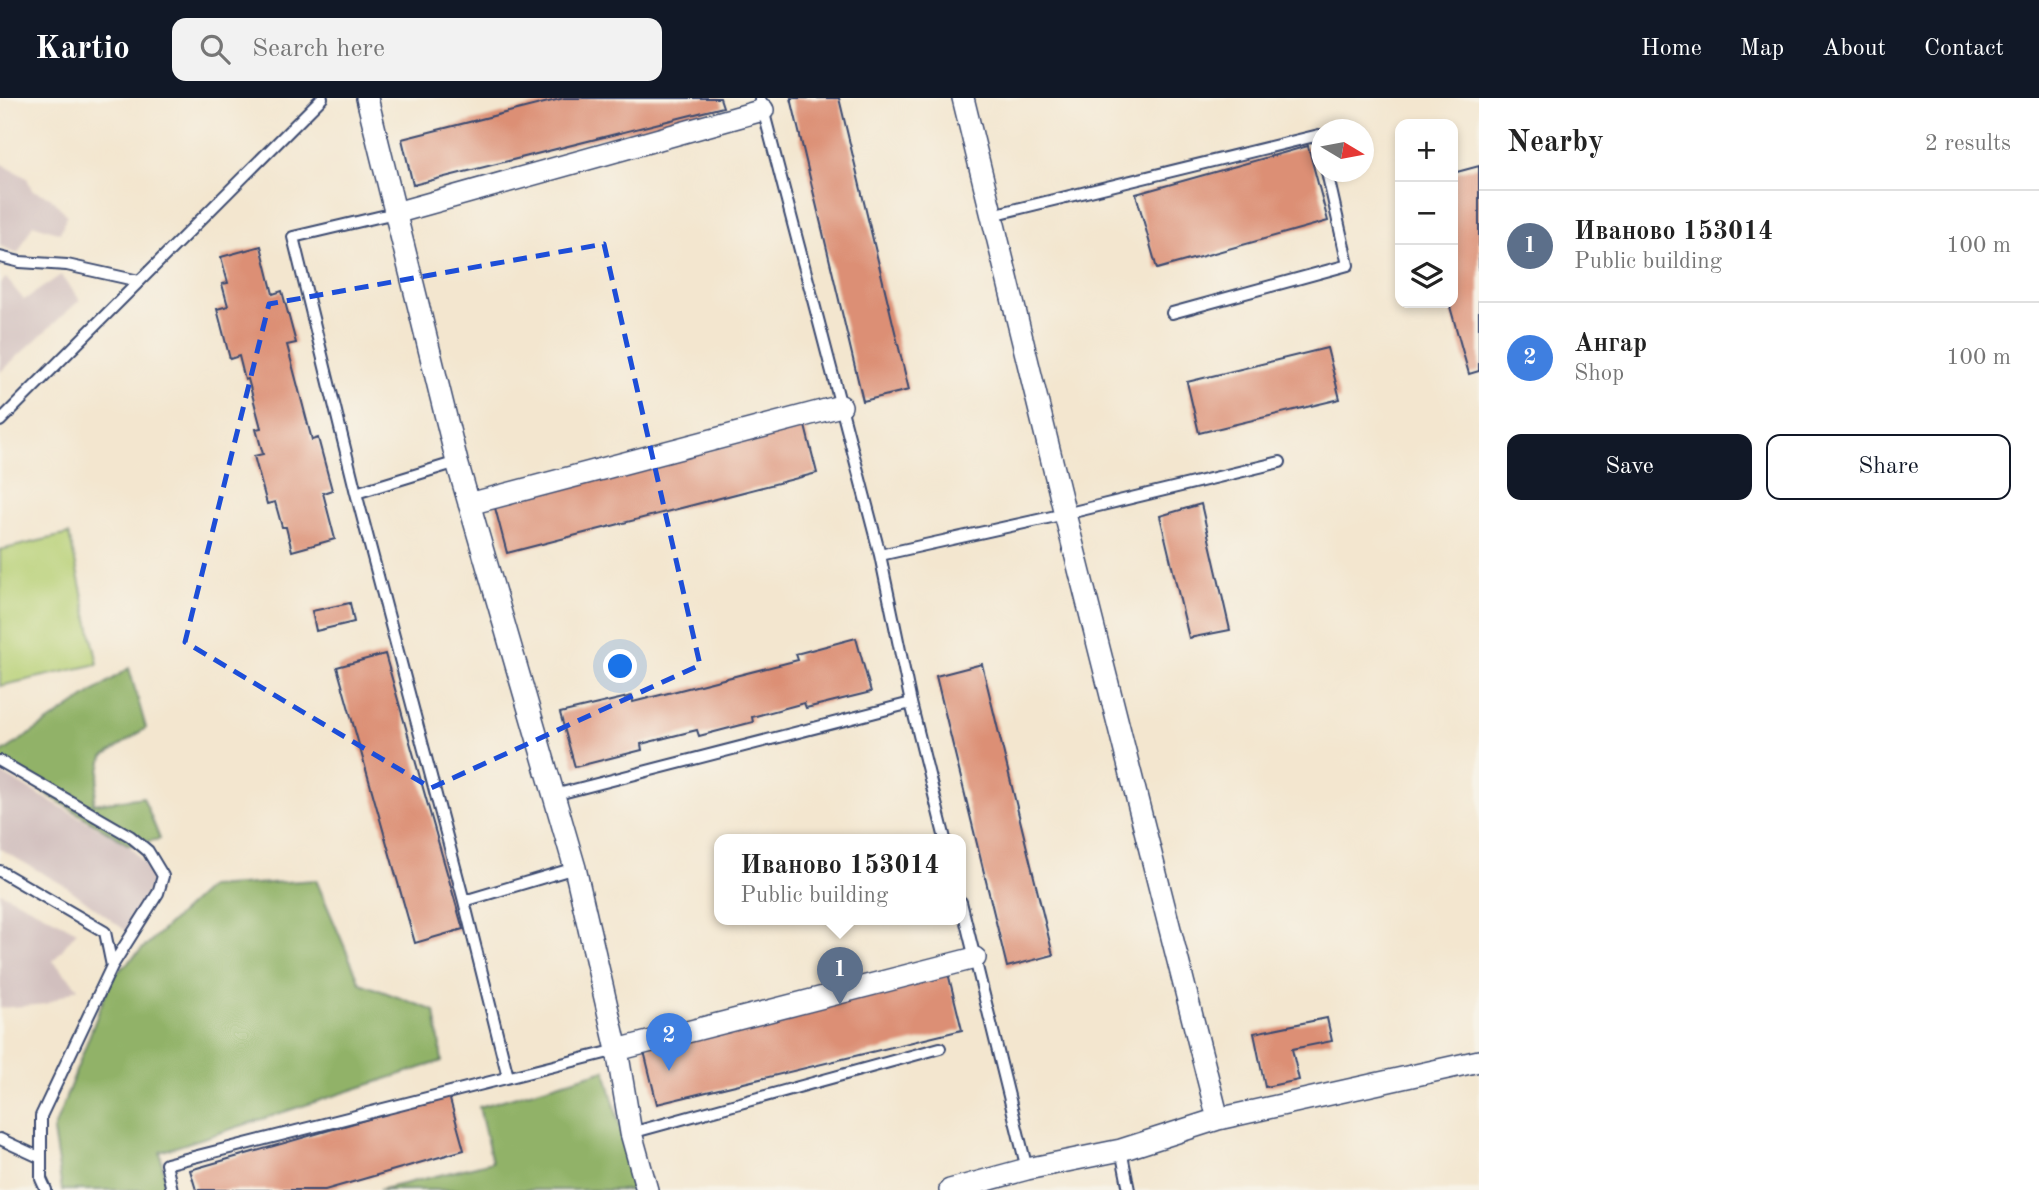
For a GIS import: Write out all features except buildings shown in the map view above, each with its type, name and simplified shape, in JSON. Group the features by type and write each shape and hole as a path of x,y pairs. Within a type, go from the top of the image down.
{"street":[{"path":"367,98 457,462 575,868 617,1050 631,1133 647,1190"},
{"path":"963,98 1065,514 1219,1119"},
{"path":"395,213 761,104"},
{"path":"469,504 841,406"},
{"path":"617,1050 975,958"},
{"path":"950,1190 1027,1169 1121,1150 1219,1119 1479,1061"}],"lane":[{"path":"0,421 322,98"},
{"path":"761,104 880,555 911,703 944,834"},
{"path":"992,215 1311,137"},
{"path":"1172,313 1348,265 1329,182"},
{"path":"395,213 293,237 356,493 508,1077"},
{"path":"0,257 20,262 67,265 139,281"},
{"path":"356,493 457,462"},
{"path":"880,555 1280,462"},
{"path":"554,795 911,703"},
{"path":"0,761 130,836 148,851 163,876 158,893 112,966 41,1116 41,1179 46,1190"},
{"path":"464,901 575,868"},
{"path":"0,871 105,932 112,966"},
{"path":"966,922 1027,1169"},
{"path":"631,1133 940,1048"},
{"path":"172,1190 166,1164 617,1050"},
{"path":"0,1139 41,1158"},
{"path":"1121,1150 1129,1190"}],"highlighted area":[{"path":"604,244 700,665 431,788 185,642 269,304"}],"shaded area":[{"path":"0,163 27,178 32,190 50,197 67,215 60,233 33,224 18,253 0,246"},
{"path":"61,275 80,300 0,372 0,283 6,278 24,300"},
{"path":"0,773 129,845 155,877 126,931 67,887 0,849"},
{"path":"0,892 77,931 53,961 78,988 46,1004 0,1008"}],"green space":[{"path":"69,534 98,664 0,686 0,550"},
{"path":"129,668 146,728 103,757 93,804 143,797 160,839 129,845 0,765 0,754"},
{"path":"316,880 360,983 435,1011 442,1061 160,1152 167,1190 62,1190 53,1131 112,977 209,887"},
{"path":"605,1070 637,1190 379,1190 492,1162 479,1107"}],"place":[{"name":"Иваново 153014","path":"840,1005"},
{"name":"Ангар","path":"669,1071"}]}
